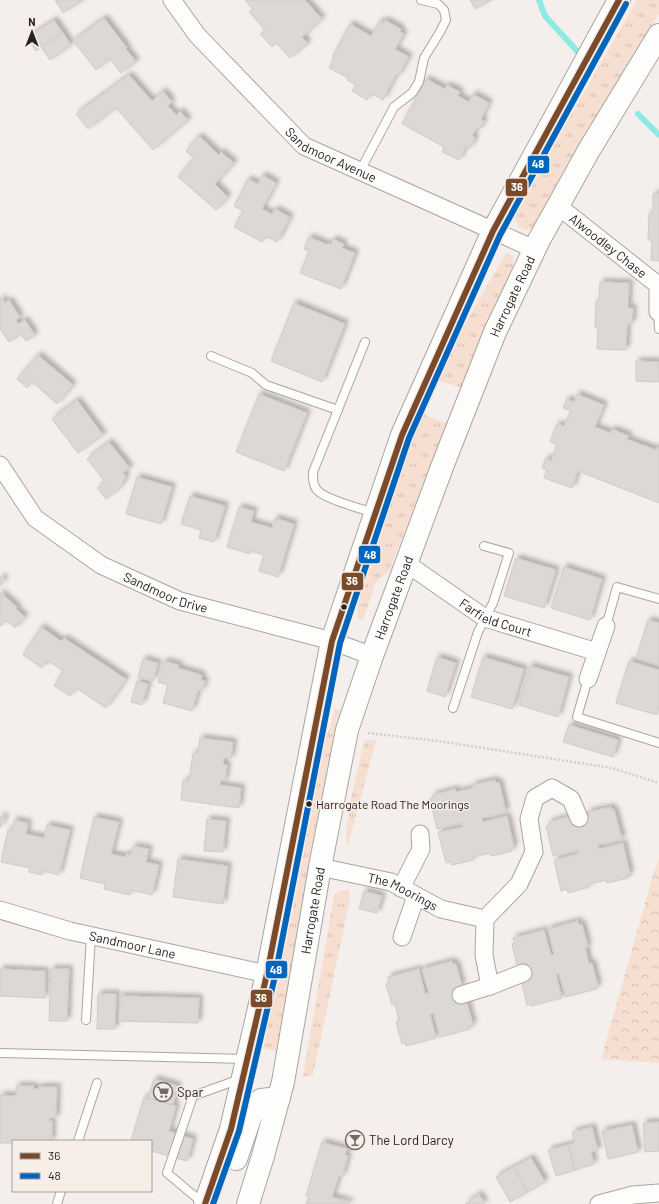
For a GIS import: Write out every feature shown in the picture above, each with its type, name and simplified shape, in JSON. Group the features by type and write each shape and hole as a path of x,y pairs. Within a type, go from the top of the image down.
{"highway":[{"path":"204,1204 230,1128 267,974 332,641 402,435 493,231 619,0"},
{"name":"Harrogate Road","path":"248,1204 279,1098 320,867 347,730 372,656 406,562 494,332 534,250 589,150 658,40"},
{"path":"221,1204 251,1114 261,1100 279,1098"}],"street":[{"name":"Sandmoor Avenue","path":"172,0 197,35 304,146 534,250"},
{"name":"Alwoodley Chase","path":"558,206 659,285 658,312"},
{"name":"Sandmoor Drive","path":"0,465 35,518 101,565 180,601 332,641 372,656"},
{"name":"Farfield Court","path":"406,562 485,618 597,652"},
{"path":"588,679 606,626"},
{"path":"490,986 484,955 485,919 502,906 519,884 526,880 534,852 529,819 535,798 552,788 571,799 579,818"},
{"path":"401,888 421,849 420,834"},
{"name":"The Moorings","path":"320,867 390,882 441,909 485,919"},
{"path":"402,937 416,896"},
{"name":"Sandmoor Lane","path":"0,910 70,931 267,974"},
{"path":"461,995 490,986 522,973"},
{"path":"599,1204 633,1196 659,1193"}],"lane":[{"path":"360,171 394,107 412,93 419,82 424,58 446,20 444,10 438,4 421,0"},
{"path":"658,312 659,329"},
{"path":"365,342 313,472 313,482 318,492 375,514"},
{"path":"211,356 252,373 266,385 338,410"},
{"path":"453,708 478,632 493,603 509,553 484,546"},
{"path":"606,626 617,587 659,600"},
{"path":"588,679 577,717 659,743"},
{"path":"86,1020 91,936"},
{"path":"0,1053 245,1068"},
{"path":"204,1204 167,1173 193,1096 245,1068"},
{"path":"78,1140 97,1083"},
{"path":"57,1204 61,1192"}],"path":[{"path":"347,730 438,741 612,768 659,783"}],"green space":[{"path":"637,0 659,0 659,13 562,173 534,227 527,230 519,227 514,217"},
{"path":"506,253 513,256 513,268 462,388 437,380 450,350"},
{"path":"423,414 448,424 389,571 376,582 363,620 357,618 359,596 367,566"},
{"path":"334,709 343,711 277,1052 262,1048 278,974 320,743 330,728"},
{"path":"365,740 376,741 347,848 346,836 349,809"},
{"path":"659,859 659,1063 601,1059 654,872"},
{"path":"349,889 350,899 313,1075 303,1077 334,895 339,891"}],"building":[{"path":"55,0 83,0 63,13"},
{"path":"245,0 305,0 322,19 302,37 308,43 290,58 276,43 272,47 260,34 265,30 249,12 253,10"},
{"path":"470,0 491,0 475,9"},
{"path":"104,18 136,62 121,73 110,59 96,70 73,41"},
{"path":"54,20 63,33 36,51 27,38"},
{"path":"385,20 401,29 400,32 404,34 395,49 409,57 398,76 396,75 383,100 371,93 367,100 352,91 356,85 347,80 348,78 329,68 334,58 332,57 350,24 371,36 380,21 384,23"},
{"path":"63,33 71,45 50,60 41,47"},
{"path":"129,75 152,101 163,91 172,102 168,106 176,115 180,111 188,120 153,150 116,108 88,129 76,114"},
{"path":"426,79 445,89 447,85 460,92 458,96 469,102 473,94 489,103 481,119 484,121 479,130 476,129 472,136 475,138 470,148 466,146 459,160 442,152 444,147 402,124"},
{"path":"199,136 219,155 221,152 234,163 215,184 228,197 216,210 178,177 194,158 186,151"},
{"path":"262,175 276,183 262,209 272,214 275,209 290,217 277,242 266,236 262,242 234,227 243,211 234,206 248,179 258,184"},
{"path":"653,194 659,194 659,261 651,260 652,240 648,240 649,213 653,213"},
{"path":"309,237 328,245 328,243 331,244 333,239 344,244 342,248 355,253 341,289 300,273 309,251 304,249"},
{"path":"600,282 629,283 628,308 633,308 632,324 627,324 626,350 597,349 598,328 595,328 596,301 599,301"},
{"path":"0,297 5,303 9,300 20,317 16,320 18,324 25,320 35,335 26,341 21,334 9,342 0,329"},
{"path":"294,303 345,324 322,382 271,361"},
{"path":"38,355 73,385 57,404 32,382 27,388 17,379"},
{"path":"636,361 659,362 659,382 636,381"},
{"path":"259,394 307,413 284,471 236,452"},
{"path":"577,394 604,405 595,427 611,433 612,429 629,436 627,439 656,450 657,447 659,448 659,503 578,471 572,488 544,478 547,470 542,468 546,458 551,461 557,445 550,442 557,424 564,426 571,411 563,408 567,399 574,402"},
{"path":"77,400 103,435 78,453 52,419"},
{"path":"109,442 130,468 123,473 126,476 121,487 106,499 97,488 105,482 87,459"},
{"path":"137,477 172,487 161,524 126,514"},
{"path":"190,496 225,506 214,542 199,538 201,530 181,524"},
{"path":"239,507 254,511 251,522 272,528 275,518 294,524 278,577 259,571 264,555 251,551 250,554 227,547"},
{"path":"516,558 556,570 544,608 504,596"},
{"path":"564,567 602,579 590,620 551,608"},
{"path":"0,576 5,580 0,586"},
{"path":"0,592 17,607 16,609 25,617 15,628 6,620 1,626 0,625"},
{"path":"648,620 659,623 659,665 636,658"},
{"path":"41,627 61,641 64,638 126,679 106,708 76,688 70,696 54,686 63,671 47,660 42,668 23,655"},
{"path":"437,657 456,663 445,697 427,691"},
{"path":"483,657 524,669 512,709 471,697"},
{"path":"143,659 158,663 153,681 138,677"},
{"path":"164,661 179,665 178,668 202,675 201,680 205,681 202,691 198,690 192,711 163,703 168,685 158,682"},
{"path":"629,661 659,670 659,707 657,715 616,703"},
{"path":"530,666 569,677 558,717 519,705"},
{"path":"137,681 148,684 142,705 131,702"},
{"path":"569,725 618,740 613,757 563,742"},
{"path":"200,738 233,742 231,759 224,758 223,764 227,765 225,781 221,780 220,785 241,788 239,808 181,800 183,781 189,781 193,753 198,753"},
{"path":"495,780 496,783 499,782 506,812 482,818 483,822 507,816 514,847 512,847 512,851 491,856 490,853 473,857 473,860 452,865 451,862 446,863 438,832 463,827 462,823 437,829 430,799 434,798 433,795 455,789 456,792 473,788 472,785"},
{"path":"611,807 611,810 614,809 622,839 598,845 599,849 623,843 630,874 627,875 628,878 607,883 606,880 589,884 589,887 568,893 567,889 561,891 554,860 578,854 578,850 553,856 546,826 550,825 549,822 571,816 579,818 589,815 588,812"},
{"path":"0,816 5,818 0,828"},
{"path":"94,817 119,822 111,854 126,857 126,854 131,855 133,846 149,849 146,862 159,865 152,895 131,890 130,895 104,889 105,884 80,878"},
{"path":"207,819 226,821 223,852 204,851"},
{"path":"14,820 28,823 26,834 44,838 47,825 70,830 59,875 43,871 42,875 29,872 30,868 1,862 8,830 12,831"},
{"path":"178,859 228,866 223,904 173,897"},
{"path":"364,891 382,896 377,913 359,909"},
{"path":"578,921 579,925 582,924 588,947 585,947 589,964 592,963 598,986 595,987 596,989 566,997 559,974 556,974 562,998 531,1006 530,1004 527,1005 522,983 525,982 520,965 517,966 512,944 515,943 513,938 544,930 551,955 554,954 548,929"},
{"path":"452,961 453,964 456,964 462,986 459,987 463,1003 467,1003 473,1025 469,1026 470,1029 440,1037 434,1013 430,1014 436,1038 406,1046 405,1043 402,1044 396,1022 399,1021 395,1004 392,1005 386,984 389,983 388,977 419,969 425,994 429,993 422,969"},
{"path":"0,969 45,971 45,998 0,996"},
{"path":"51,969 69,969 67,1021 49,1021"},
{"path":"98,994 116,994 115,1029 97,1029"},
{"path":"120,996 199,998 198,1023 119,1021"},
{"name":"Spar","path":"154,1079 178,1086 173,1105 148,1098"},
{"path":"16,1086 34,1086 33,1089 39,1089 39,1087 57,1087 56,1118 49,1118 49,1121 52,1121 52,1140 12,1140 12,1143 0,1143 0,1095 16,1096"},
{"path":"144,1097 176,1106 169,1131 193,1139 187,1161 152,1151 152,1140 131,1140"},
{"path":"659,1122 659,1151 645,1152 643,1123"},
{"path":"632,1125 638,1152 608,1159 602,1131"},
{"path":"592,1127 598,1150 591,1152 594,1164 575,1170 568,1145 575,1142 572,1132"},
{"path":"322,1142 347,1149 345,1155 348,1156 342,1177 339,1176 332,1197 350,1202 349,1204 306,1204 309,1196 306,1196"},
{"path":"568,1145 575,1170 556,1176 548,1150"},
{"path":"531,1158 545,1182 527,1192 514,1167"},
{"path":"514,1167 527,1192 510,1202 496,1177"},
{"path":"479,1194 485,1204 465,1204"}],"waterway":[{"path":"539,0 545,16 578,52"},
{"path":"638,114 659,135"}],"transit line":[{"name":"36","path":"205,1204 231,1129 267,974 332,641 402,435 493,231 619,0"},
{"name":"48","path":"213,1204 239,1131 275,976 340,643 409,438 500,235 626,4"}],"place":[{"name":"Harrogate Road The Moorings","path":"309,804"},
{"name":"Spar","path":"163,1092"},
{"name":"The Lord Darcy","path":"355,1140"}]}
